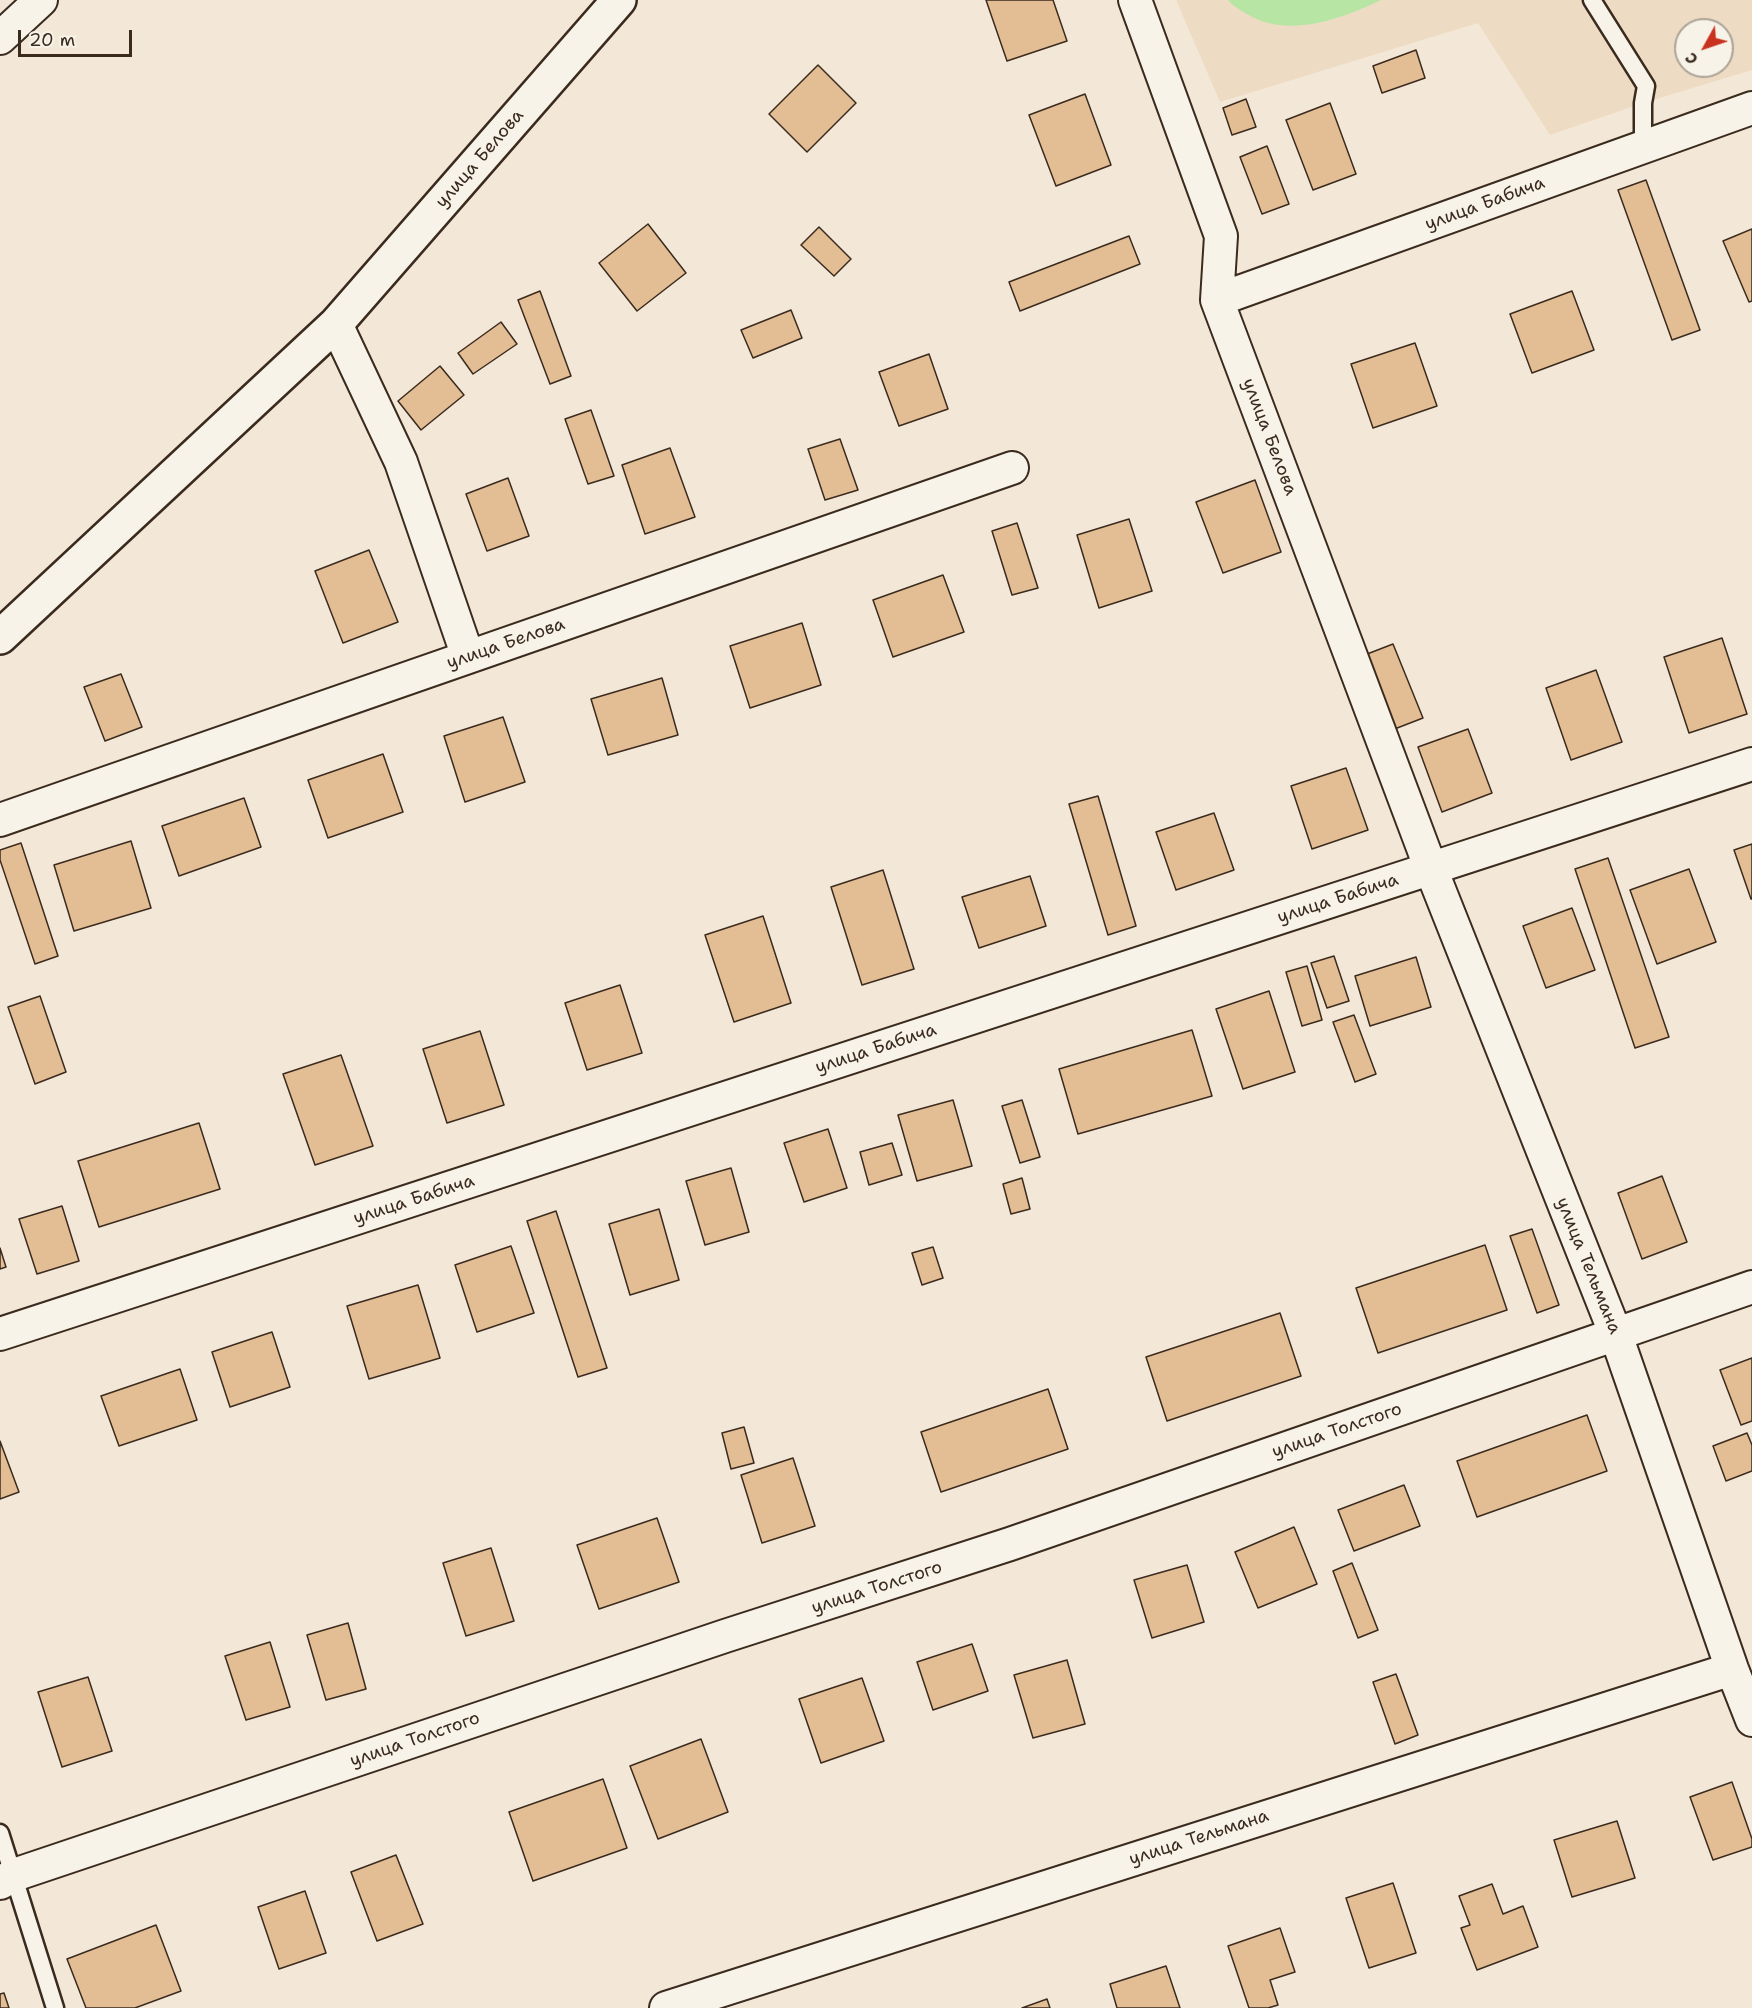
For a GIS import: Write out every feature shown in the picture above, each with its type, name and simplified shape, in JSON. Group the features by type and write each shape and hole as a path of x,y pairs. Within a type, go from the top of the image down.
{"main road":[{"name":"улица Белова","path":"0,637 336,324 619,0"}],"street":[{"path":"0,38 41,0"},
{"name":"улица Белова","path":"1135,0 1221,236 1217,300 1431,869"},
{"name":"улица Бабича","path":"1217,300 1752,108"},
{"path":"336,324 401,462 468,657"},
{"name":"улица Белова","path":"0,820 1012,468"},
{"name":"улица Бабича","path":"0,1334 1752,764"},
{"name":"улица Тельмана","path":"1431,869 1616,1335 1732,1669 1752,1720"},
{"name":"улица Толстого","path":"7,1879 725,1636 1010,1544 1752,1287"},
{"name":"улица Тельмана","path":"666,2008 1732,1669"}],"lane":[{"path":"1592,0 1646,86 1643,103 1643,147"},
{"path":"0,1833 7,1879 55,2008"}],"shaded area":[{"path":"1176,0 1752,0 1752,70 1734,75 1734,18 1674,18 1674,78 1726,78 1550,135 1478,23 1220,102"}],"green space":[{"path":"1228,0 1381,0 1349,14 1314,24 1297,26 1263,21 1242,11"}],"building":[{"path":"986,0 1053,0 1067,41 1007,61"},
{"path":"1416,50 1425,78 1382,93 1373,66"},
{"path":"818,65 856,103 807,152 769,114"},
{"path":"1085,94 1111,165 1056,186 1029,115"},
{"path":"1246,99 1256,127 1232,135 1223,108"},
{"path":"1330,103 1356,174 1313,190 1286,120"},
{"path":"1267,146 1289,204 1262,214 1240,157"},
{"path":"1646,180 1700,330 1672,340 1618,190"},
{"path":"648,224 686,273 637,311 599,263"},
{"path":"819,227 851,259 834,276 801,245"},
{"path":"1752,229 1752,301 1749,302 1723,241"},
{"path":"1129,236 1140,264 1020,311 1009,282"},
{"path":"540,291 571,376 550,384 518,300"},
{"path":"1572,291 1594,350 1532,373 1510,314"},
{"path":"791,310 802,338 753,358 741,330"},
{"path":"501,322 517,344 473,374 458,353"},
{"path":"1415,343 1437,406 1373,428 1351,364"},
{"path":"929,354 948,409 899,426 879,372"},
{"path":"440,366 464,395 421,430 398,401"},
{"path":"591,410 614,476 588,484 565,419"},
{"path":"840,439 858,490 825,500 808,449"},
{"path":"670,448 695,517 645,534 622,465"},
{"path":"508,478 529,536 487,551 466,494"},
{"path":"1255,480 1281,552 1223,573 1196,502"},
{"path":"1129,519 1152,591 1099,608 1077,535"},
{"path":"1017,523 1038,588 1012,595 992,531"},
{"path":"369,550 398,622 343,643 315,571"},
{"path":"943,575 964,632 893,657 873,600"},
{"path":"802,623 821,685 750,708 730,646"},
{"path":"1722,638 1747,714 1689,733 1664,657"},
{"path":"1393,644 1423,718 1392,730 1362,656"},
{"path":"1596,670 1622,742 1571,760 1546,688"},
{"path":"121,674 142,727 105,741 84,687"},
{"path":"662,678 678,735 608,755 591,699"},
{"path":"503,717 525,782 465,802 444,736"},
{"path":"1468,729 1492,793 1442,812 1418,747"},
{"path":"383,754 403,812 328,838 308,780"},
{"path":"1346,768 1368,830 1312,849 1291,786"},
{"path":"1098,796 1136,926 1108,935 1069,804"},
{"path":"244,798 261,847 179,876 162,826"},
{"path":"1214,813 1234,870 1176,890 1156,832"},
{"path":"131,841 151,908 74,931 54,865"},
{"path":"21,843 58,956 35,964 0,860 0,850"},
{"path":"1752,844 1752,899 1751,899 1734,850"},
{"path":"1608,858 1669,1037 1635,1048 1575,869"},
{"path":"1689,869 1716,942 1657,964 1630,890"},
{"path":"883,870 914,969 862,985 831,887"},
{"path":"1030,876 1046,926 979,948 962,897"},
{"path":"1572,908 1595,970 1546,988 1523,926"},
{"path":"763,916 791,1003 734,1022 705,935"},
{"path":"1334,956 1349,1001 1327,1008 1311,963"},
{"path":"1416,957 1431,1007 1370,1026 1355,976"},
{"path":"1307,966 1322,1020 1302,1026 1286,972"},
{"path":"620,985 642,1053 587,1070 565,1003"},
{"path":"1269,991 1295,1072 1243,1089 1216,1009"},
{"path":"40,996 66,1072 35,1084 8,1007"},
{"path":"1354,1015 1376,1074 1355,1082 1333,1022"},
{"path":"1192,1030 1212,1096 1078,1134 1059,1069"},
{"path":"480,1031 504,1105 447,1123 423,1049"},
{"path":"341,1055 373,1146 315,1165 283,1074"},
{"path":"953,1100 972,1166 917,1181 898,1115"},
{"path":"1022,1100 1040,1157 1020,1163 1002,1106"},
{"path":"199,1123 220,1189 99,1227 78,1161"},
{"path":"828,1129 847,1188 804,1202 784,1143"},
{"path":"892,1143 902,1175 869,1185 860,1152"},
{"path":"731,1168 749,1232 705,1245 686,1181"},
{"path":"1662,1176 1687,1242 1642,1259 1618,1193"},
{"path":"1022,1178 1030,1209 1011,1214 1003,1184"},
{"path":"62,1206 79,1261 37,1274 19,1219"},
{"path":"659,1209 679,1280 630,1295 609,1224"},
{"path":"556,1211 607,1368 578,1377 527,1221"},
{"path":"1532,1229 1559,1305 1537,1313 1510,1236"},
{"path":"1485,1245 1507,1310 1378,1353 1356,1288"},
{"path":"511,1246 534,1313 477,1332 455,1265"},
{"path":"933,1247 943,1278 922,1285 912,1253"},
{"path":"0,1248 6,1267 0,1269"},
{"path":"418,1285 440,1358 369,1379 347,1306"},
{"path":"1280,1313 1301,1376 1167,1421 1146,1357"},
{"path":"272,1332 290,1387 230,1407 212,1352"},
{"path":"1752,1358 1752,1421 1741,1425 1720,1370"},
{"path":"180,1369 197,1420 119,1446 101,1396"},
{"path":"1048,1389 1068,1449 941,1492 921,1432"},
{"path":"1587,1415 1607,1471 1477,1517 1457,1461"},
{"path":"744,1427 754,1463 731,1469 722,1433"},
{"path":"1747,1433 1752,1445 1752,1471 1726,1481 1713,1446"},
{"path":"0,1441 19,1492 0,1499"},
{"path":"793,1458 815,1526 762,1543 741,1475"},
{"path":"1404,1485 1420,1526 1354,1551 1338,1510"},
{"path":"657,1518 679,1582 599,1609 577,1545"},
{"path":"1294,1527 1317,1584 1258,1608 1235,1552"},
{"path":"491,1548 514,1621 466,1636 443,1563"},
{"path":"1352,1563 1378,1630 1358,1638 1333,1571"},
{"path":"1187,1565 1204,1622 1152,1638 1134,1580"},
{"path":"348,1623 366,1689 326,1700 307,1635"},
{"path":"270,1642 290,1707 246,1720 225,1656"},
{"path":"972,1644 988,1691 933,1710 917,1662"},
{"path":"1067,1660 1085,1724 1033,1738 1014,1675"},
{"path":"1396,1674 1418,1735 1395,1744 1373,1682"},
{"path":"88,1677 112,1751 62,1767 38,1692"},
{"path":"862,1678 884,1741 821,1763 799,1699"},
{"path":"701,1739 728,1812 658,1839 630,1766"},
{"path":"603,1779 627,1848 533,1881 509,1812"},
{"path":"1732,1782 1752,1839 1752,1847 1713,1860 1690,1797"},
{"path":"1617,1821 1635,1878 1572,1897 1554,1840"},
{"path":"396,1855 423,1924 377,1941 351,1872"},
{"path":"1393,1883 1416,1953 1369,1968 1346,1898"},
{"path":"1492,1884 1503,1914 1523,1906 1538,1947 1477,1970 1461,1928 1470,1925 1459,1896"},
{"path":"305,1891 326,1953 279,1969 258,1907"},
{"path":"156,1925 181,1991 135,2008 86,2008 67,1959"},
{"path":"1280,1928 1295,1972 1270,1980 1278,2005 1268,2008 1249,2008 1228,1946"},
{"path":"1166,1966 1180,2008 1117,2008 1110,1984"},
{"path":"4,1993 9,2008 0,2008 0,1994"},
{"path":"1047,1999 1050,2008 1022,2008"}]}
